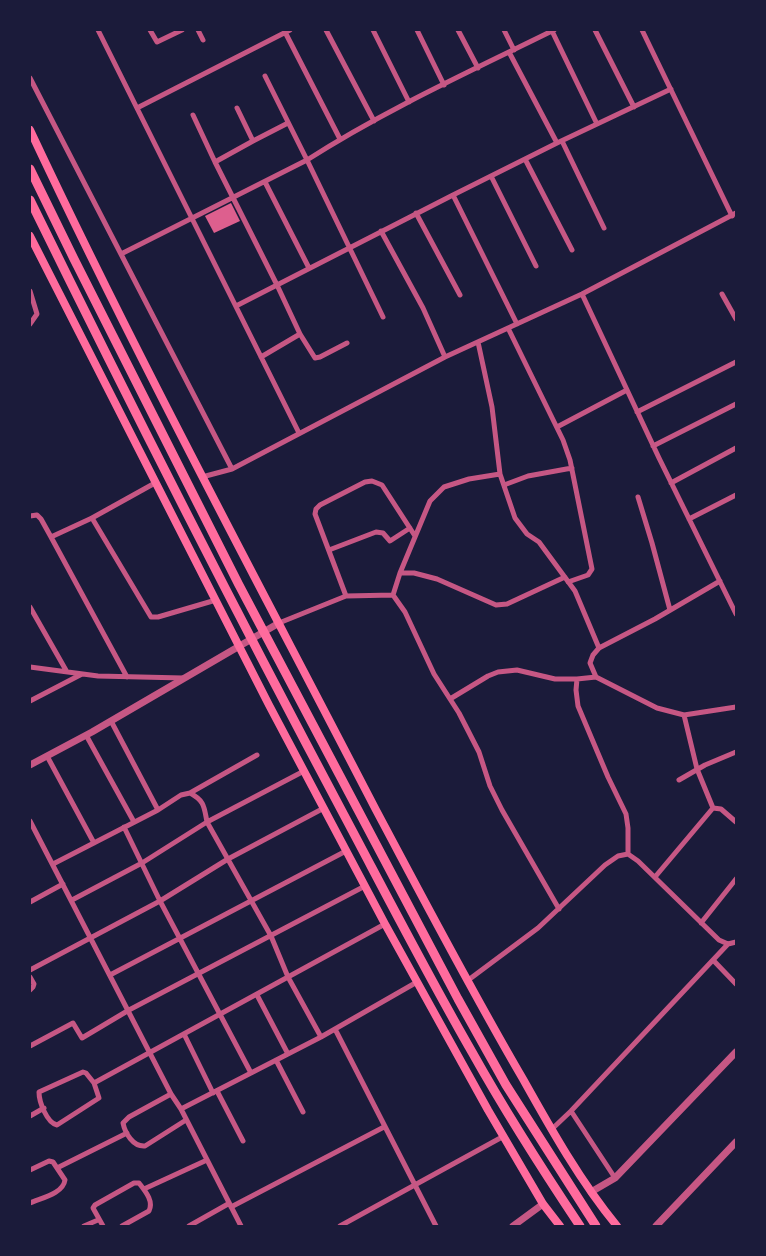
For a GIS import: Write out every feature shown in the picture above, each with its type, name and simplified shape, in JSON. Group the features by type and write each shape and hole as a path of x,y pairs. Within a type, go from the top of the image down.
{"highway":[{"path":"30,169 240,585 449,982 506,1085 552,1160 596,1226"},
{"path":"30,200 119,380 302,736 435,986 539,1164 580,1226"}],"main road":[{"path":"30,130 202,477 467,981 552,1129 591,1192 617,1226"},
{"path":"30,236 304,771 385,924 543,1204 560,1226"}],"street":[{"path":"98,30 299,433"},
{"path":"150,30 157,42 182,30"},
{"path":"198,30 202,40"},
{"path":"326,30 374,121"},
{"path":"373,30 409,102"},
{"path":"417,30 444,85"},
{"path":"458,30 478,68"},
{"path":"504,30 512,51 604,228"},
{"path":"121,254 307,160 340,139 409,102 553,30 597,124"},
{"path":"595,30 634,107"},
{"path":"202,477 232,469 445,357 582,294 734,214 642,30"},
{"path":"137,108 288,31 340,139"},
{"path":"265,76 383,317"},
{"path":"30,78 232,469"},
{"path":"236,306 416,213 671,89"},
{"path":"237,108 253,141"},
{"path":"193,115 300,334 315,358 347,343"},
{"path":"215,162 288,123"},
{"path":"525,159 572,250"},
{"path":"491,176 536,266"},
{"path":"265,182 309,268"},
{"path":"454,195 517,324"},
{"path":"416,213 460,296"},
{"path":"381,231 423,308 445,357"},
{"path":"30,290 37,314 30,324"},
{"path":"582,294 653,446 736,614"},
{"path":"722,294 736,317"},
{"path":"400,573 414,573 437,579 496,605 507,604 567,580 588,575 592,568 572,468 564,440 508,328"},
{"path":"261,357 300,334"},
{"path":"478,342 492,407 500,474 515,518 520,527 539,542 575,591 599,648"},
{"path":"637,412 736,362"},
{"path":"557,427 627,390"},
{"path":"653,446 736,404"},
{"path":"671,483 736,448"},
{"path":"504,485 528,476 572,468"},
{"path":"393,595 400,573 430,501 444,487 469,479 500,474"},
{"path":"51,537 92,518 155,482"},
{"path":"346,596 315,514 317,507 365,482 376,482 382,484 415,536"},
{"path":"689,518 736,495"},
{"path":"638,498 670,610"},
{"path":"30,516 37,515 41,519 127,676"},
{"path":"92,518 151,618 216,600"},
{"path":"329,550 376,532 383,533 390,541 410,528"},
{"path":"596,677 590,663 599,648 720,581"},
{"path":"30,765 111,721 279,623 346,596 393,595"},
{"path":"393,595 405,612 434,674 479,752 490,786 502,810 559,909"},
{"path":"30,607 67,672"},
{"path":"30,667 82,674 184,678"},
{"path":"450,699 474,683 498,672 517,670 555,680 596,677 657,708 684,715 736,707"},
{"path":"30,701 82,674"},
{"path":"577,679 578,706 626,814 628,854"},
{"path":"684,715 686,729 698,769 713,808"},
{"path":"111,721 158,810"},
{"path":"86,735 134,822"},
{"path":"679,780 736,752"},
{"path":"53,864 158,810 181,795 190,793 257,755"},
{"path":"47,756 94,843"},
{"path":"72,900 142,863 207,822 304,771"},
{"path":"190,793 204,804 207,822 271,936 288,977 321,1037"},
{"path":"30,970 160,902 228,859 324,808"},
{"path":"655,877 713,808"},
{"path":"713,808 721,809 736,822"},
{"path":"30,821 171,1094 242,1226"},
{"path":"124,827 160,902 251,1073"},
{"path":"110,974 346,851"},
{"path":"467,981 538,928 605,865 618,856 628,854 655,877 719,940 728,944"},
{"path":"702,923 736,879"},
{"path":"30,902 63,884"},
{"path":"30,1046 74,1023 82,1038 129,1010 365,886"},
{"path":"94,1082 385,924"},
{"path":"552,1129 728,944 736,942"},
{"path":"713,960 736,984"},
{"path":"30,977 34,984 30,990"},
{"path":"181,1110 321,1037 417,982"},
{"path":"257,995 288,1054"},
{"path":"335,1029 436,1226"},
{"path":"184,1034 243,1141"},
{"path":"591,1192 615,1178 736,1052"},
{"path":"276,1060 303,1112"},
{"path":"83,1072 94,1082 99,1094 96,1101 57,1125 53,1125 48,1120 44,1108 38,1094 42,1090 83,1072"},
{"path":"171,1094 125,1121 123,1123 127,1132 134,1143 138,1146 145,1146 186,1120"},
{"path":"30,1116 44,1108"},
{"path":"571,1111 615,1178"},
{"path":"189,1226 384,1127"},
{"path":"57,1168 127,1132"},
{"path":"340,1226 504,1136"},
{"path":"656,1226 736,1142"},
{"path":"144,1189 207,1160"},
{"path":"30,1170 49,1161 53,1162 65,1180 61,1189 30,1203"},
{"path":"103,1226 93,1208 98,1203 138,1183 152,1203 151,1208 122,1226"},
{"path":"513,1226 543,1204"},
{"path":"84,1226 98,1220"}],"building":[{"path":"231,203 240,221 214,233 205,216"}]}
